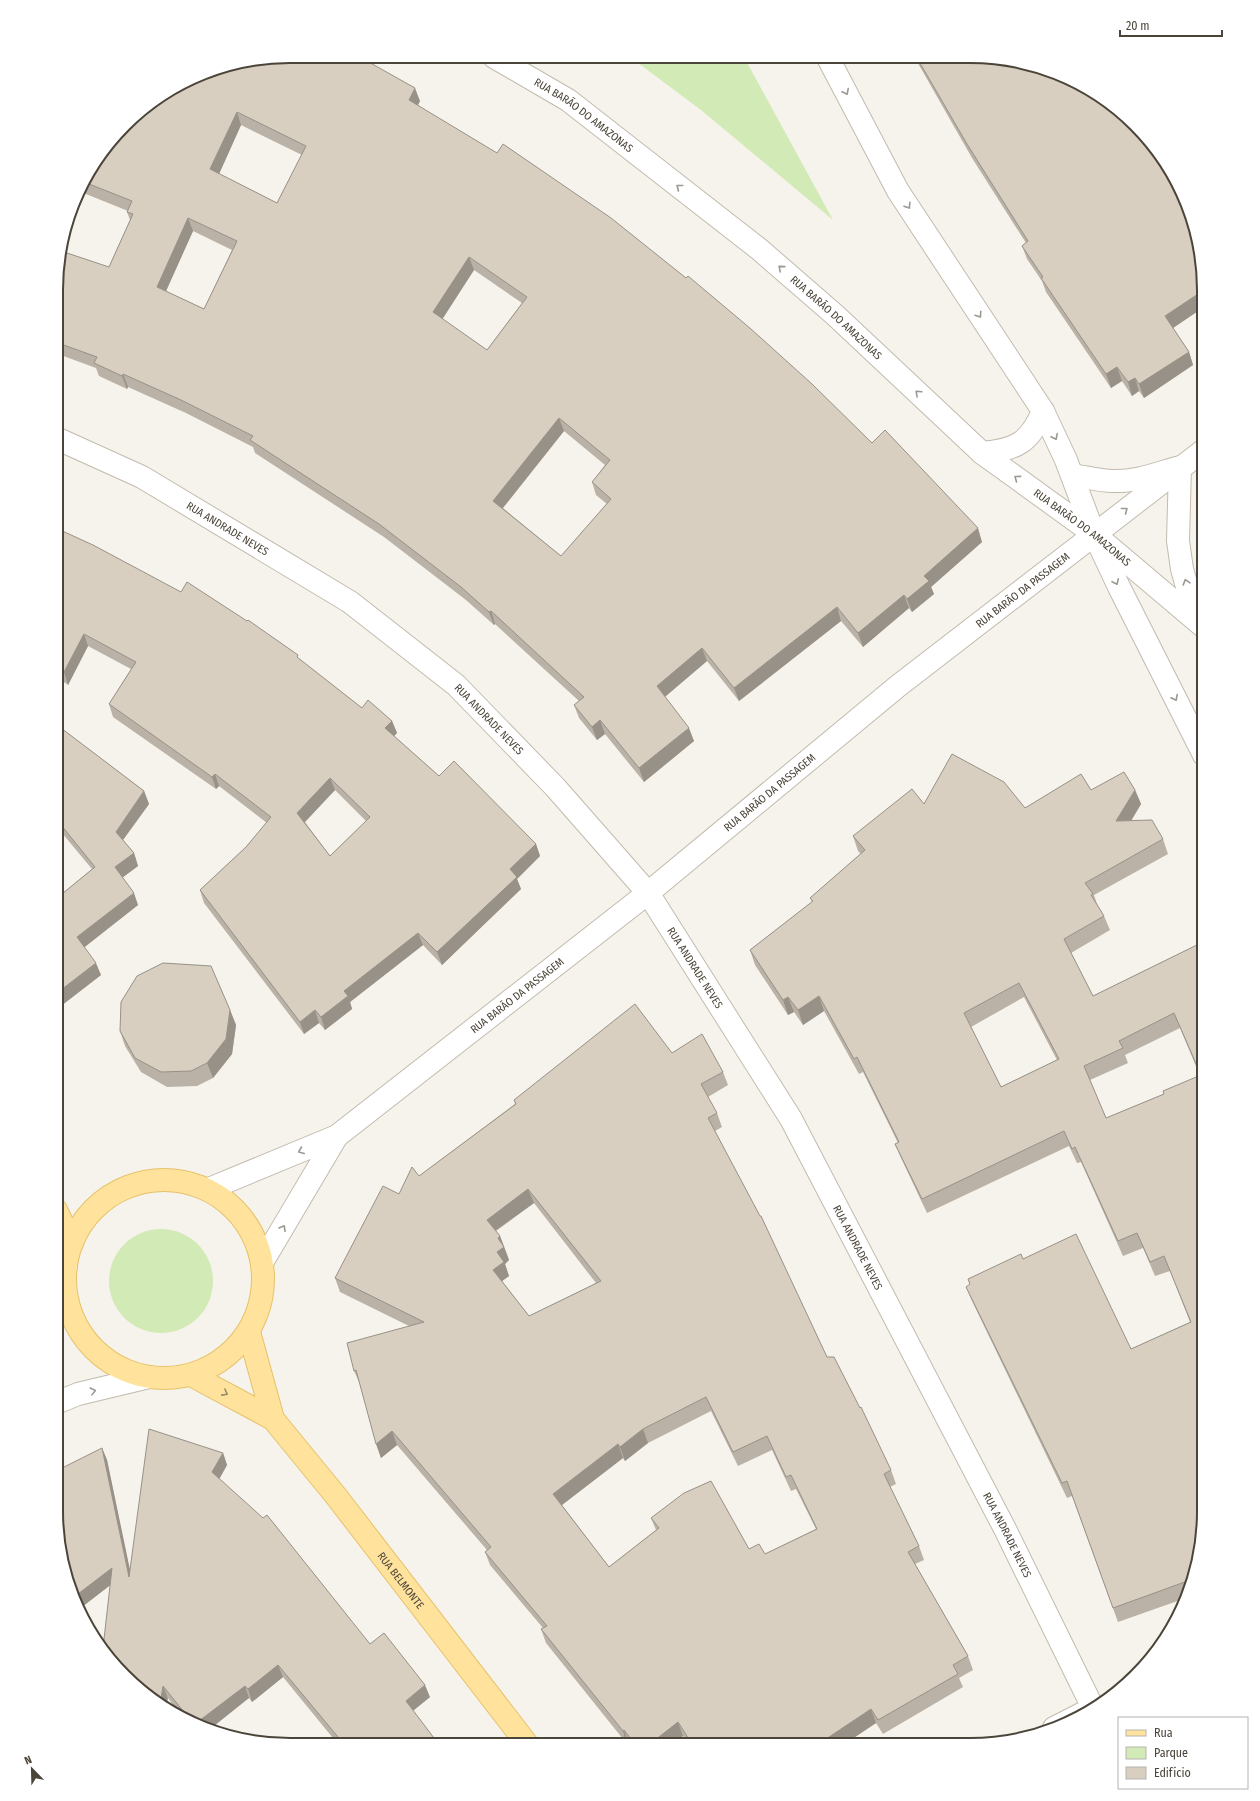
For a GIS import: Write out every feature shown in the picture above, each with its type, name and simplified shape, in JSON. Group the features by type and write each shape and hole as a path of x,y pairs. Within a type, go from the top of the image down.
{"main road":[{"path":"63,1268 72,1243 83,1222 98,1204 118,1191 140,1182 163,1180 186,1182 209,1189 244,1219 263,1261 265,1276 262,1298 256,1319 249,1332 224,1359 191,1375 170,1378 149,1377 129,1372 111,1363 94,1350 81,1334 69,1307 63,1281"},
{"path":"63,1224 72,1243"},
{"name":"RUA BELMONTE","path":"249,1332 273,1419"},
{"name":"RUA BELMONTE","path":"191,1375 273,1419 336,1496 522,1738"}],"street":[{"name":"RUA BARÃO DO AMAZONAS","path":"504,63 568,100 759,249 835,315 982,453 1094,534 1197,621"},
{"path":"831,63 898,191 1043,411 1073,475 1094,534 1132,615 1197,740"},
{"path":"982,453 1002,451 1022,441 1032,433 1043,411"},
{"name":"RUA ANDRADE NEVES","path":"63,441 142,477 350,602 456,685 555,787 648,893 791,1119 1005,1529 1092,1703"},
{"name":"RUA BARÃO DA PASSAGEM","path":"209,1189 337,1136 648,893 898,686 1197,455"},
{"name":"RUA BARÃO DO AMAZONAS","path":"1180,467 1178,541 1182,569 1197,614"},
{"path":"1073,475 1112,481 1125,481 1180,467"},
{"path":"1132,615 1147,600 1165,595"},
{"name":"RUA BARÃO DA PASSAGEM","path":"263,1261 337,1136"},
{"path":"63,1400 78,1394 149,1377"}],"green space":[{"path":"638,63 747,63 833,220 701,110"},
{"path":"161,1229 181,1233 198,1244 209,1261 213,1281 209,1301 198,1318 181,1329 161,1333 141,1329 124,1318 113,1301 109,1281 113,1261 124,1244 141,1233"}],"building":[{"path":"275,63 370,63 415,88 409,100 497,153 503,144 611,218 686,278 688,276 751,329 812,384 872,443 885,430 978,528 924,576 929,581 907,599 904,595 858,633 837,607 734,688 702,648 657,686 689,728 639,768 600,720 592,727 574,705 584,697 491,611 489,612 461,587 379,524 250,440 253,436 181,400 123,374 122,376 94,363 97,357 63,345 63,275 66,253 109,267 133,214 127,212 132,201 89,184 101,164 129,129 140,119 176,93 203,80 246,67","holes":["237,112 306,146 277,203 210,169","188,218 237,241 204,309 157,287","469,257 527,297 487,350 433,312","559,418 610,460 592,482 611,499 561,556 493,501"]},
{"path":"920,63 985,63 1014,67 1043,75 1084,93 1120,119 1131,129 1159,164 1174,189 1185,217 1193,246 1197,275 1197,295 1165,316 1189,352 1139,384 1135,378 1128,382 1117,367 1106,374 1041,278 1043,277 1022,246 1028,241 967,144"},
{"path":"63,531 93,545 181,592 187,582 247,621 248,620 298,655 297,657 362,708 368,700 392,721 385,728 439,776 454,761 536,844 510,869 517,877 437,952 418,933 344,991 348,996 321,1017 315,1010 300,1022 200,890 246,847 271,817 215,774 212,777 109,704 136,662 84,634 64,672","holes":["330,778 370,817 330,856 297,813"]},
{"path":"63,730 144,791 116,832 134,853 115,867 134,893 77,937 96,963 63,988 63,893 95,867 63,827"},
{"path":"952,754 1004,782 1025,808 1081,774 1091,790 1124,772 1135,790 1116,821 1152,820 1163,839 1085,883 1093,894 1091,895 1104,916 1064,939 1093,996 1197,945 1197,1066 1174,1013 1119,1041 1123,1048 1084,1066 1106,1118 1164,1094 1163,1091 1197,1077 1197,1526 1193,1555 1186,1582 1113,1608 1067,1481 1062,1483 966,1287 970,1284 968,1279 1021,1254 1023,1259 1076,1234 1131,1349 1191,1322 1164,1256 1150,1262 1137,1233 1118,1241 1075,1147 1072,1149 1064,1131 922,1199 895,1144 899,1142 857,1057 854,1059 819,996 798,1010 788,997 783,1000 750,950 813,901 810,898 865,850 853,836 912,789 924,804","holes":["1019,983 1059,1059 1001,1087 964,1013"]},
{"path":"163,963 211,966 230,1010 226,1039 207,1063 191,1071 161,1072 135,1058 120,1031 121,1002 137,976"},
{"path":"635,1004 672,1053 702,1034 723,1072 701,1084 717,1113 708,1118 761,1216 827,1357 834,1357 860,1408 861,1407 891,1470 884,1474 919,1546 908,1552 968,1656 953,1665 958,1674 878,1720 871,1709 828,1738 688,1738 678,1722 658,1738 630,1738 624,1730 623,1731 541,1629 547,1626 485,1552 491,1547 392,1431 376,1444 347,1343 424,1322 335,1278 383,1186 399,1194 412,1167 419,1176 516,1104 514,1100","holes":["528,1189 601,1281 529,1316 493,1270 504,1262 497,1252 504,1247 498,1238 500,1236 487,1220","706,1397 733,1452 767,1436 786,1477 791,1475 817,1529 765,1554 759,1544 749,1549 711,1481 684,1493 651,1518 659,1528 609,1567 553,1494 618,1444 620,1447 643,1429"]},
{"path":"149,1429 223,1453 212,1472 263,1518 267,1515 370,1644 384,1633 425,1685 406,1701 434,1738 339,1738 278,1665 248,1689 245,1686 200,1720 184,1712 163,1686 161,1698 140,1682 119,1661 104,1641 112,1568 78,1594 67,1555 63,1526 63,1468 102,1448 129,1577"}]}
